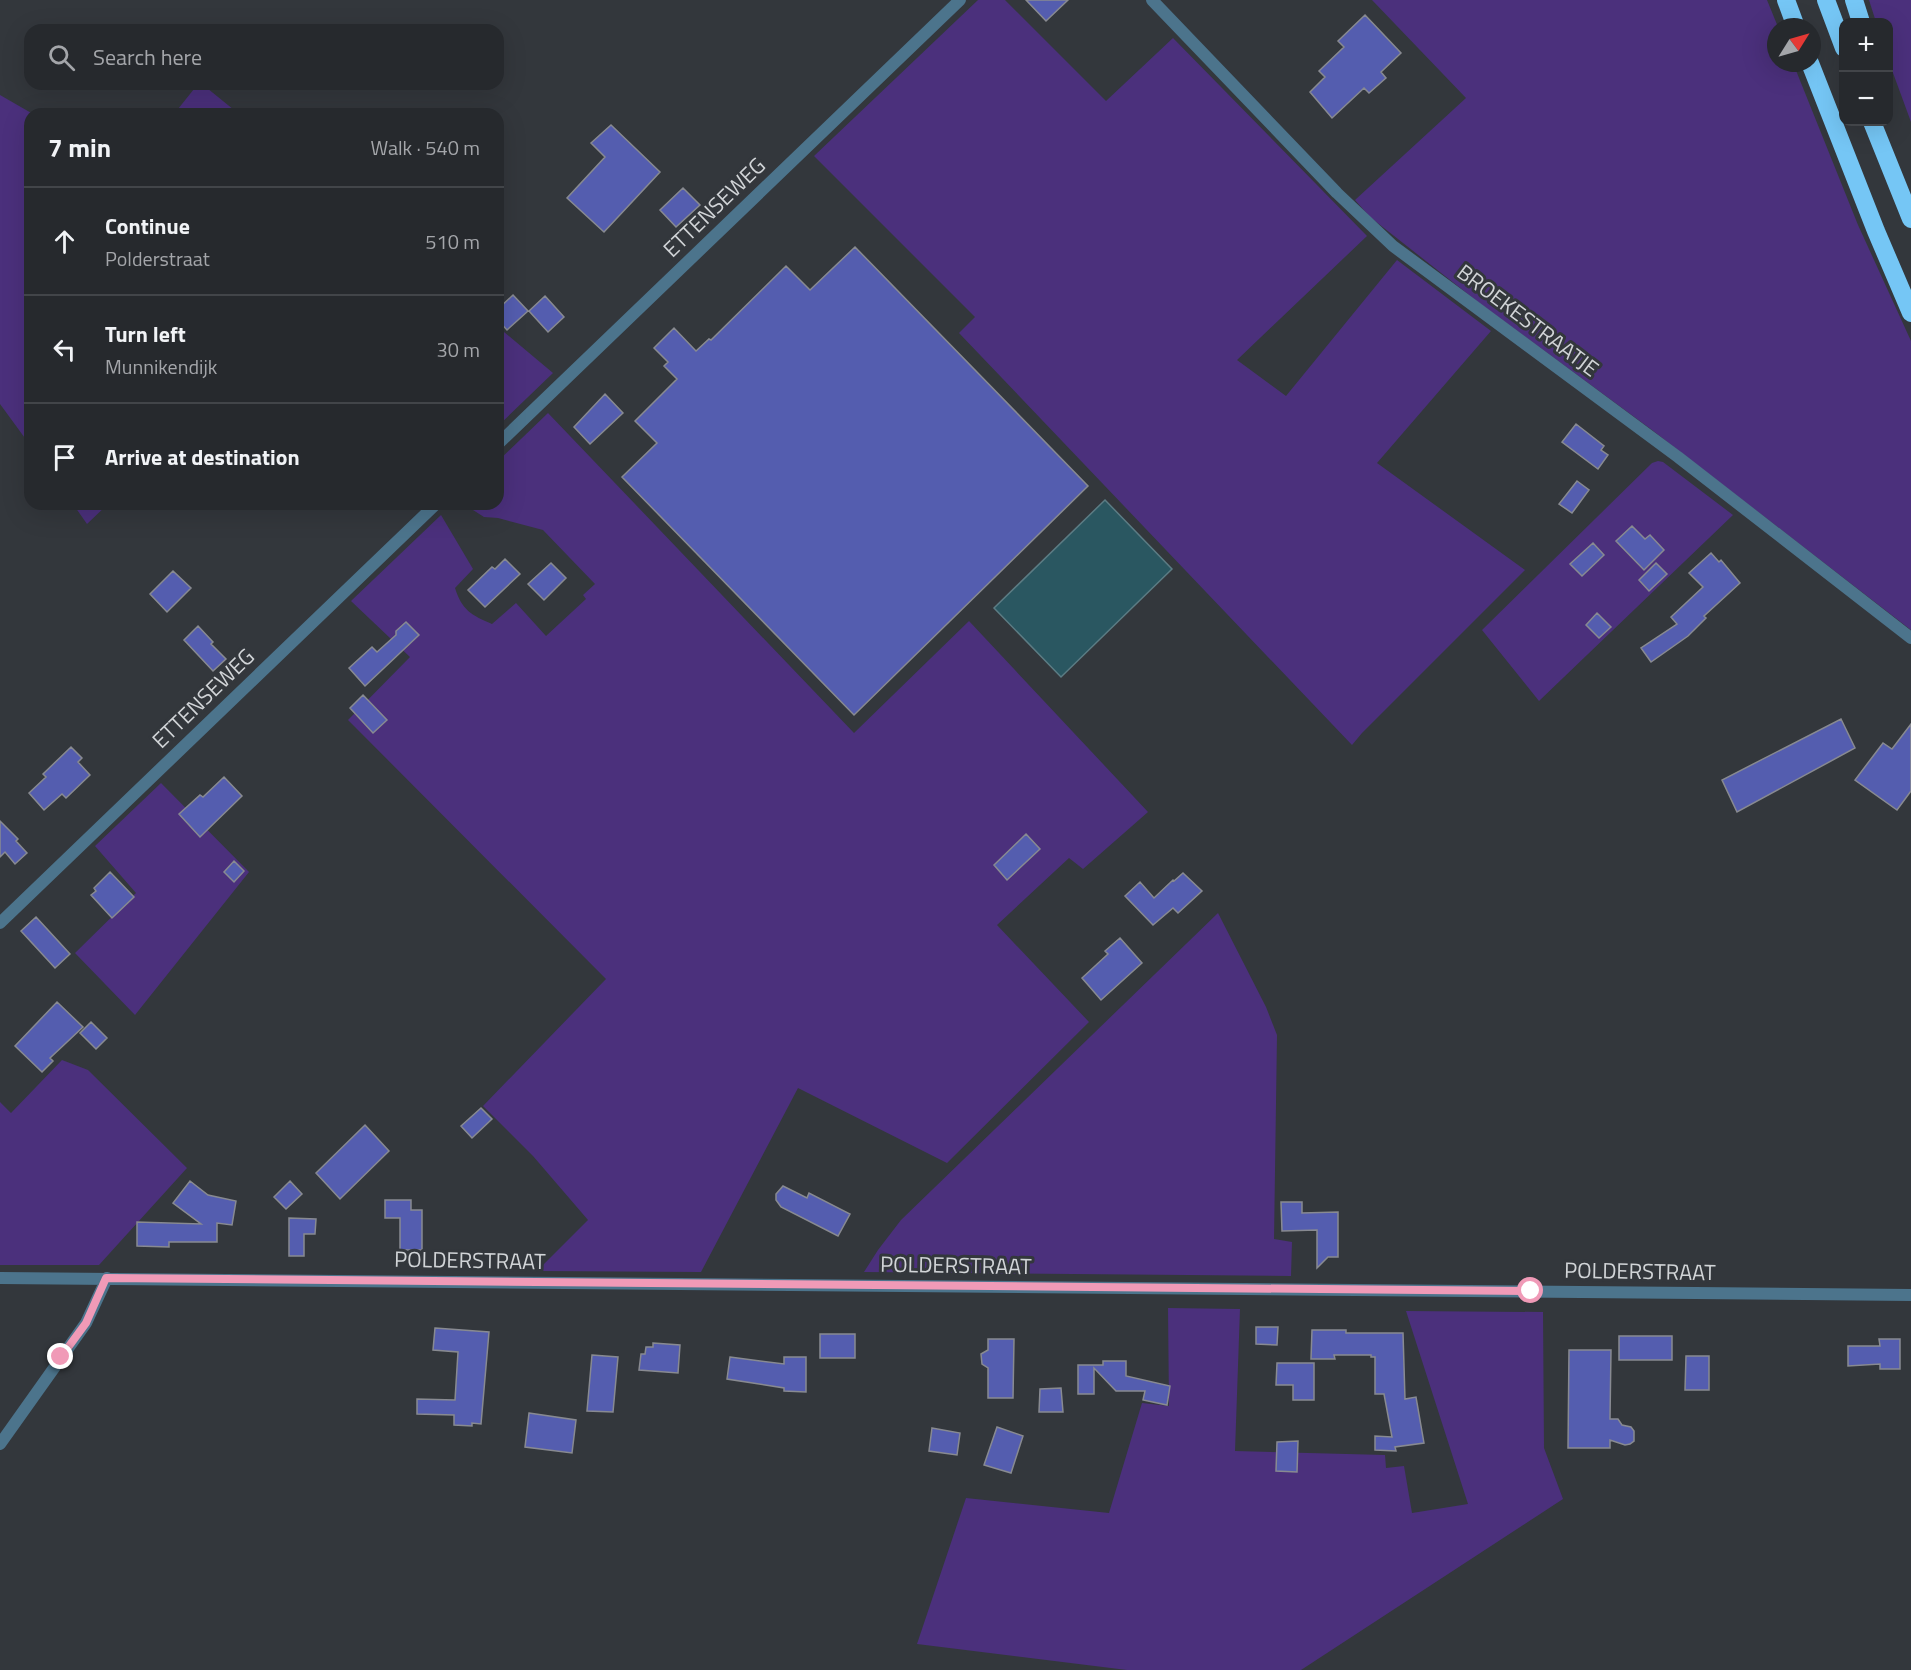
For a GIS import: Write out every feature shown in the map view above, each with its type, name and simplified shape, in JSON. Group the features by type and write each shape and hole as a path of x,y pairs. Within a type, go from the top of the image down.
{"highway":[{"path":"1786,0 1793,18"},
{"path":"1826,0 1839,35"},
{"path":"1854,0 1860,18"},
{"path":"1814,72 1911,313"},
{"path":"1874,126 1910,218"},
{"path":"1887,126 1910,218"}],"street":[{"name":"ETTENSEWEG","path":"504,438 960,0"},
{"name":"BROEKESTRAATJE","path":"1152,0 1337,194 1393,246 1678,457 1911,638"},
{"name":"ETTENSEWEG","path":"0,923 430,510"},
{"name":"POLDERSTRAAT","path":"0,1278 1911,1295"},
{"path":"0,1444 86,1323 106,1278"}],"shaded area":[{"path":"978,0 1005,0 1106,101 1173,38 1367,236 1237,360 1286,396 1397,260 1491,331 1377,463 1525,570 1352,745 959,333 975,317 814,156"},
{"path":"1372,0 1767,0 1774,18 1767,18 1767,72 1797,72 1858,225 1911,341 1911,630 1652,430 1478,302 1370,217 1355,200 1466,98"},
{"path":"1869,0 1911,0 1911,122 1893,73 1893,18 1875,18"},
{"path":"193,90 209,90 232,108 179,108"},
{"path":"0,95 24,109 24,437 0,404"},
{"path":"504,332 553,373 504,420"},
{"path":"548,413 854,733 969,621 1148,812 1083,869 1069,858 997,925 1089,1022 947,1163 798,1088 701,1272 540,1271 540,1268 588,1220 533,1156 483,1106 606,979 348,720 410,657 351,601 441,515 473,569 455,588 464,607 478,618 492,624 516,603 546,636 586,599 583,595 595,584 543,530 498,518 484,517 473,510 504,510 504,455"},
{"path":"1663,462 1733,515 1539,701 1482,630 1652,463"},
{"path":"77,510 102,510 87,524"},
{"path":"161,783 249,872 135,1015 75,953 136,893 95,846"},
{"path":"1218,913 1266,1007 1277,1035 1274,1239 1292,1242 1291,1276 864,1272 901,1220"},
{"path":"62,1060 88,1070 187,1168 99,1265 0,1265 0,1102 11,1113"},
{"path":"1168,1308 1240,1309 1235,1451 1385,1455 1386,1468 1404,1466 1412,1513 1468,1504 1406,1311 1543,1312 1544,1448 1563,1499 1301,1670 1127,1670 917,1644 966,1498 1109,1513 1142,1403 1169,1406"}],"water":[{"path":"1105,500 1172,569 1061,677 994,608"}],"building":[{"path":"1026,0 1068,0 1046,21"},
{"path":"1365,15 1401,53 1381,72 1386,78 1369,93 1364,88 1332,118 1310,92 1325,77 1319,71 1344,47 1338,41"},
{"path":"611,125 660,172 604,232 567,198 605,157 591,143"},
{"path":"683,188 700,205 676,227 660,210"},
{"path":"855,247 1088,486 854,715 622,477 657,443 635,421 677,379 664,366 668,362 654,348 674,328 696,351 709,339 711,340 786,266 810,290"},
{"path":"513,295 528,311 507,330 504,327 504,303"},
{"path":"545,296 564,317 548,332 529,311"},
{"path":"605,394 623,413 590,444 574,427"},
{"path":"1576,424 1604,446 1601,450 1608,455 1598,469 1562,442"},
{"path":"1577,481 1589,490 1572,513 1559,504"},
{"path":"1632,526 1645,539 1650,535 1664,550 1644,570 1616,541"},
{"path":"1593,543 1604,555 1582,576 1570,564"},
{"path":"1711,553 1719,562 1721,560 1740,583 1704,616 1706,618 1688,636 1651,662 1641,648 1677,624 1671,617 1703,587 1689,573"},
{"path":"505,559 520,574 485,607 468,590 492,567 495,569"},
{"path":"551,563 566,578 544,600 528,584"},
{"path":"1656,563 1667,574 1649,591 1639,580"},
{"path":"173,571 191,588 167,612 150,594"},
{"path":"1597,613 1611,627 1599,638 1586,625"},
{"path":"406,622 419,635 365,686 349,668 372,647 377,652 396,635 396,631"},
{"path":"198,626 226,659 213,671 184,640"},
{"path":"363,695 387,720 373,733 350,708"},
{"path":"1841,719 1855,748 1737,812 1722,780"},
{"path":"1911,724 1911,791 1897,810 1855,780 1883,743 1892,749"},
{"path":"71,747 82,758 78,762 90,775 66,798 62,794 44,810 29,793 46,777 43,774"},
{"path":"224,777 242,796 200,837 179,814 200,795 203,797"},
{"path":"0,821 18,839 16,841 27,853 15,864 5,852 0,857"},
{"path":"1026,834 1040,849 1007,880 994,865"},
{"path":"234,861 244,871 234,882 224,872"},
{"path":"110,872 134,897 112,918 91,895 96,891 94,888"},
{"path":"1183,873 1202,891 1178,913 1173,908 1153,925 1125,896 1140,882 1154,898"},
{"path":"36,917 70,954 55,968 21,931"},
{"path":"1120,938 1142,963 1101,1000 1082,978 1108,954 1105,951"},
{"path":"57,1002 83,1027 50,1058 53,1061 42,1072 15,1046"},
{"path":"91,1022 107,1038 96,1049 80,1033"},
{"path":"481,1108 492,1119 472,1138 461,1126"},
{"path":"365,1125 389,1151 340,1199 316,1173"},
{"path":"190,1181 208,1195 236,1201 232,1225 217,1223 217,1242 169,1242 169,1247 137,1246 137,1222 201,1224 173,1203"},
{"path":"290,1181 302,1194 286,1209 274,1197"},
{"path":"783,1186 807,1198 809,1193 850,1214 838,1236 781,1207 776,1200 776,1194"},
{"path":"385,1200 411,1200 411,1210 422,1210 422,1250 400,1250 400,1218 385,1218"},
{"path":"1281,1202 1302,1202 1302,1213 1338,1212 1338,1257 1328,1257 1317,1268 1317,1230 1282,1231"},
{"path":"289,1218 316,1219 315,1234 304,1234 304,1256 289,1256"},
{"path":"1256,1327 1278,1327 1277,1345 1256,1344"},
{"path":"435,1328 489,1332 481,1424 454,1425 454,1415 417,1414 417,1399 455,1400 458,1352 433,1350"},
{"path":"1312,1330 1346,1330 1346,1333 1403,1333 1405,1399 1416,1397 1424,1443 1395,1447 1396,1451 1375,1450 1375,1436 1392,1437 1384,1394 1375,1394 1375,1357 1371,1355 1334,1355 1335,1359 1311,1359"},
{"path":"820,1334 855,1334 855,1358 820,1358"},
{"path":"1619,1336 1672,1336 1672,1360 1619,1360"},
{"path":"988,1339 1014,1339 1013,1398 988,1398 988,1368 982,1364 981,1354 988,1350"},
{"path":"1879,1339 1900,1339 1900,1369 1880,1369 1880,1364 1848,1366 1848,1346 1880,1346"},
{"path":"653,1343 680,1345 678,1373 639,1370 641,1354 645,1354 646,1347 653,1347"},
{"path":"1569,1350 1611,1350 1610,1419 1618,1419 1622,1425 1631,1427 1634,1431 1634,1441 1630,1444 1625,1445 1610,1440 1610,1448 1568,1448"},
{"path":"592,1355 618,1357 613,1412 587,1411"},
{"path":"1686,1356 1709,1356 1709,1390 1685,1390"},
{"path":"730,1357 784,1364 784,1357 806,1357 806,1392 784,1391 784,1388 727,1379"},
{"path":"1103,1361 1126,1361 1126,1376 1170,1386 1167,1405 1143,1400 1145,1391 1116,1391 1094,1368 1094,1394 1078,1394 1078,1365 1103,1365"},
{"path":"1277,1363 1314,1363 1314,1400 1293,1400 1293,1385 1276,1385"},
{"path":"1061,1388 1063,1412 1039,1412 1040,1389"},
{"path":"529,1413 576,1420 572,1453 525,1447"},
{"path":"997,1427 1023,1436 1011,1473 984,1465"},
{"path":"932,1428 960,1433 957,1455 929,1451"},
{"path":"1298,1441 1297,1472 1276,1471 1277,1442"}],"route":[{"path":"61,1357 86,1323 106,1278 1531,1291"}]}
